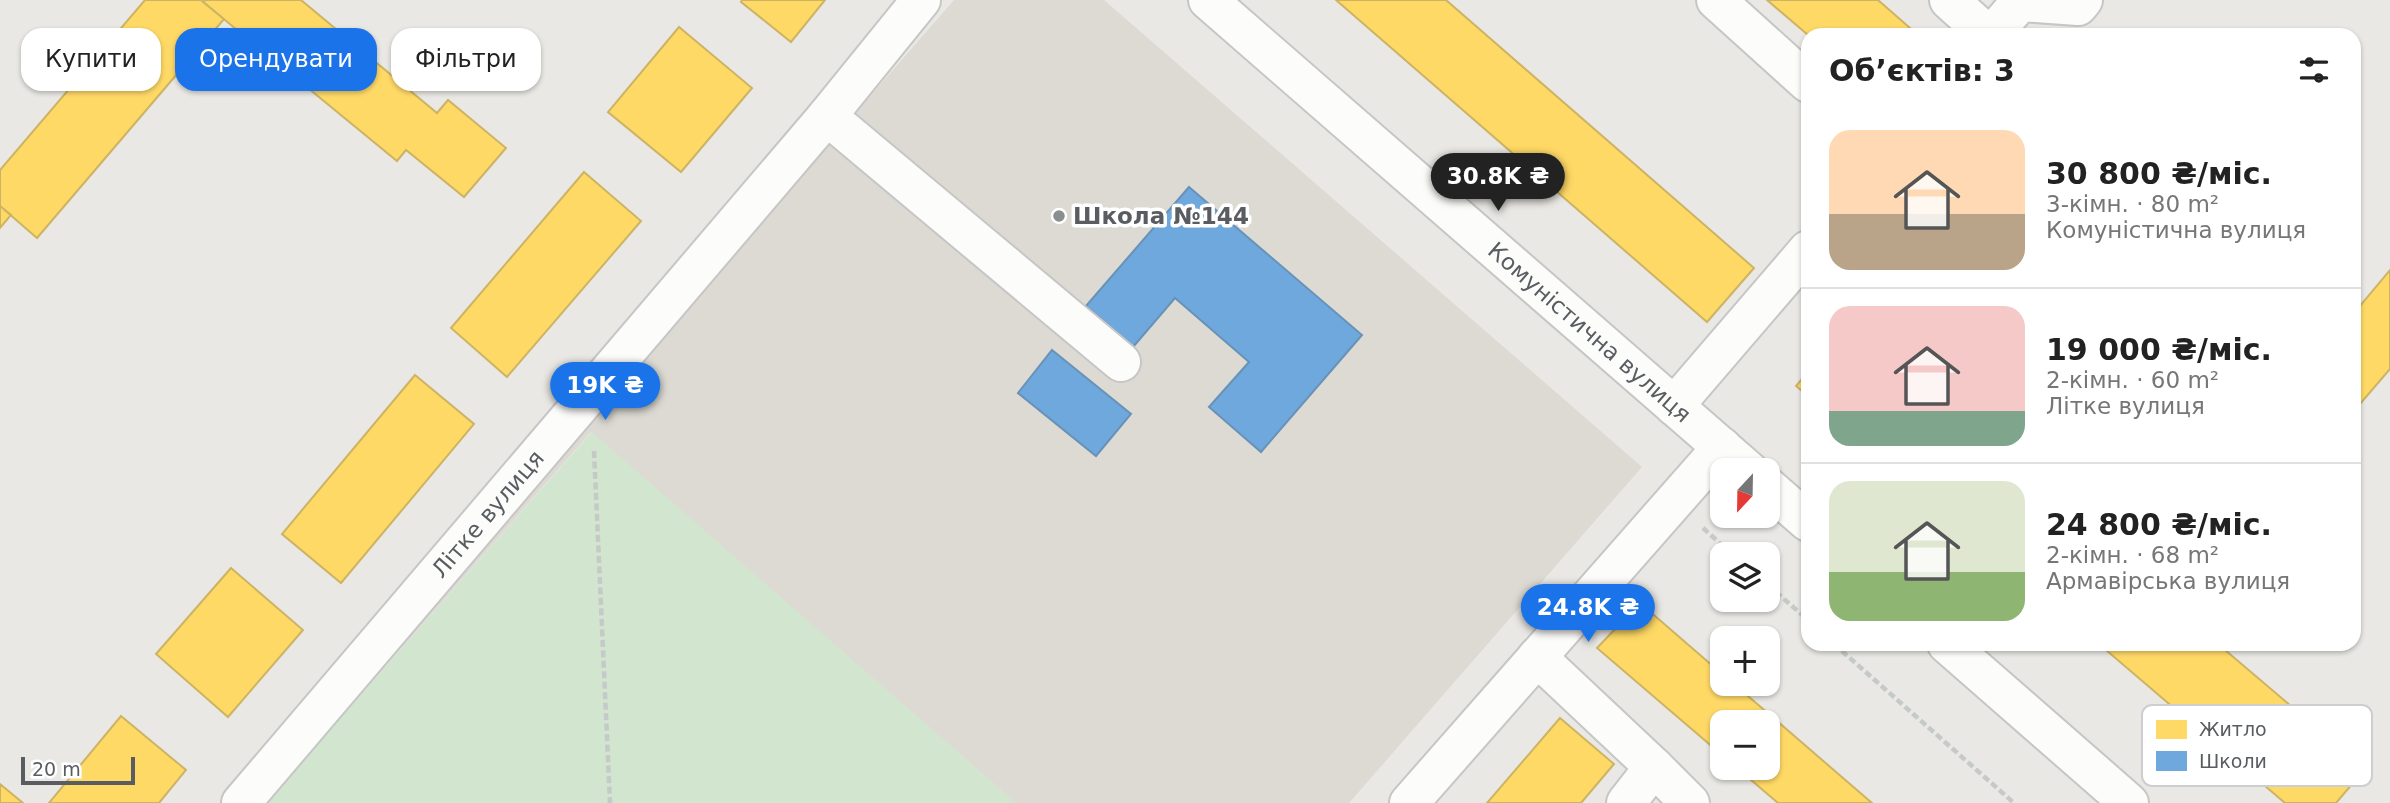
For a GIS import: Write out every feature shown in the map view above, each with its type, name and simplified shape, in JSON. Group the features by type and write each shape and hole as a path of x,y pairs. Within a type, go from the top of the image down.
{"street":[{"name":"Літке вулиця","path":"240,803 827,116 921,0"},
{"path":"1716,0 1801,77"},
{"path":"1949,0 1982,28"},
{"path":"1996,28 2020,2 2059,13"},
{"name":"Комуністична вулиця","path":"1226,6 1734,458"},
{"path":"827,116 1121,362"},
{"path":"1674,406 1801,258"},
{"path":"1409,803 1537,657 1710,484"},
{"path":"1780,498 1801,516"},
{"path":"1955,651 2129,803"},
{"path":"1537,657 1690,803"},
{"path":"1626,803 1654,767"}],"path":[{"path":"592,392 610,803"},
{"path":"1780,596 1801,614"},
{"path":"1843,651 2014,803"}],"shaded area":[{"name":"Школа №144","path":"954,0 1104,0 1642,467 1349,803 1016,803 591,432 266,803 253,803"}],"green space":[{"path":"592,432 1016,803 266,803"}],"building: Житло":[{"path":"145,0 201,0 224,19 216,28 175,28 175,76 37,238 0,206 0,170 67,91 161,91 161,28 121,28"},
{"path":"301,0 335,28 235,28 203,2"},
{"path":"825,0 791,42 741,2"},
{"path":"1336,0 1446,0 1754,268 1707,322"},
{"path":"1767,0 1878,0 1910,28 1801,28"},
{"path":"679,27 752,88 681,172 608,112"},
{"path":"377,63 391,75 391,91 411,91 437,113 448,100 506,148 464,197 406,150 397,161 312,91 377,91"},
{"path":"584,172 641,221 507,377 451,328"},
{"path":"0,206 11,215 0,228"},
{"path":"2390,270 2390,369 2361,403 2361,305"},
{"path":"415,375 474,424 341,583 282,534"},
{"path":"231,568 303,630 228,717 156,654"},
{"path":"1640,603 1710,664 1710,696 1748,696 1764,710 1710,710 1710,745 1597,648"},
{"path":"2107,651 2226,651 2290,705 2170,705"},
{"path":"121,716 186,770 159,803 49,803"},
{"path":"1560,718 1614,764 1581,803 1487,803"},
{"path":"1780,724 1872,803 1778,803 1751,780 1780,780"},
{"path":"0,784 23,803 0,803"},
{"path":"2265,786 2350,786 2336,803 2285,803"}],"building: Школи":[{"path":"1189,187 1362,335 1261,452 1209,407 1249,362 1175,298 1133,347 1086,306"},
{"path":"1052,350 1131,414 1096,456 1018,393"}],"place":[{"name":"Школа №144","path":"1059,216"}]}
